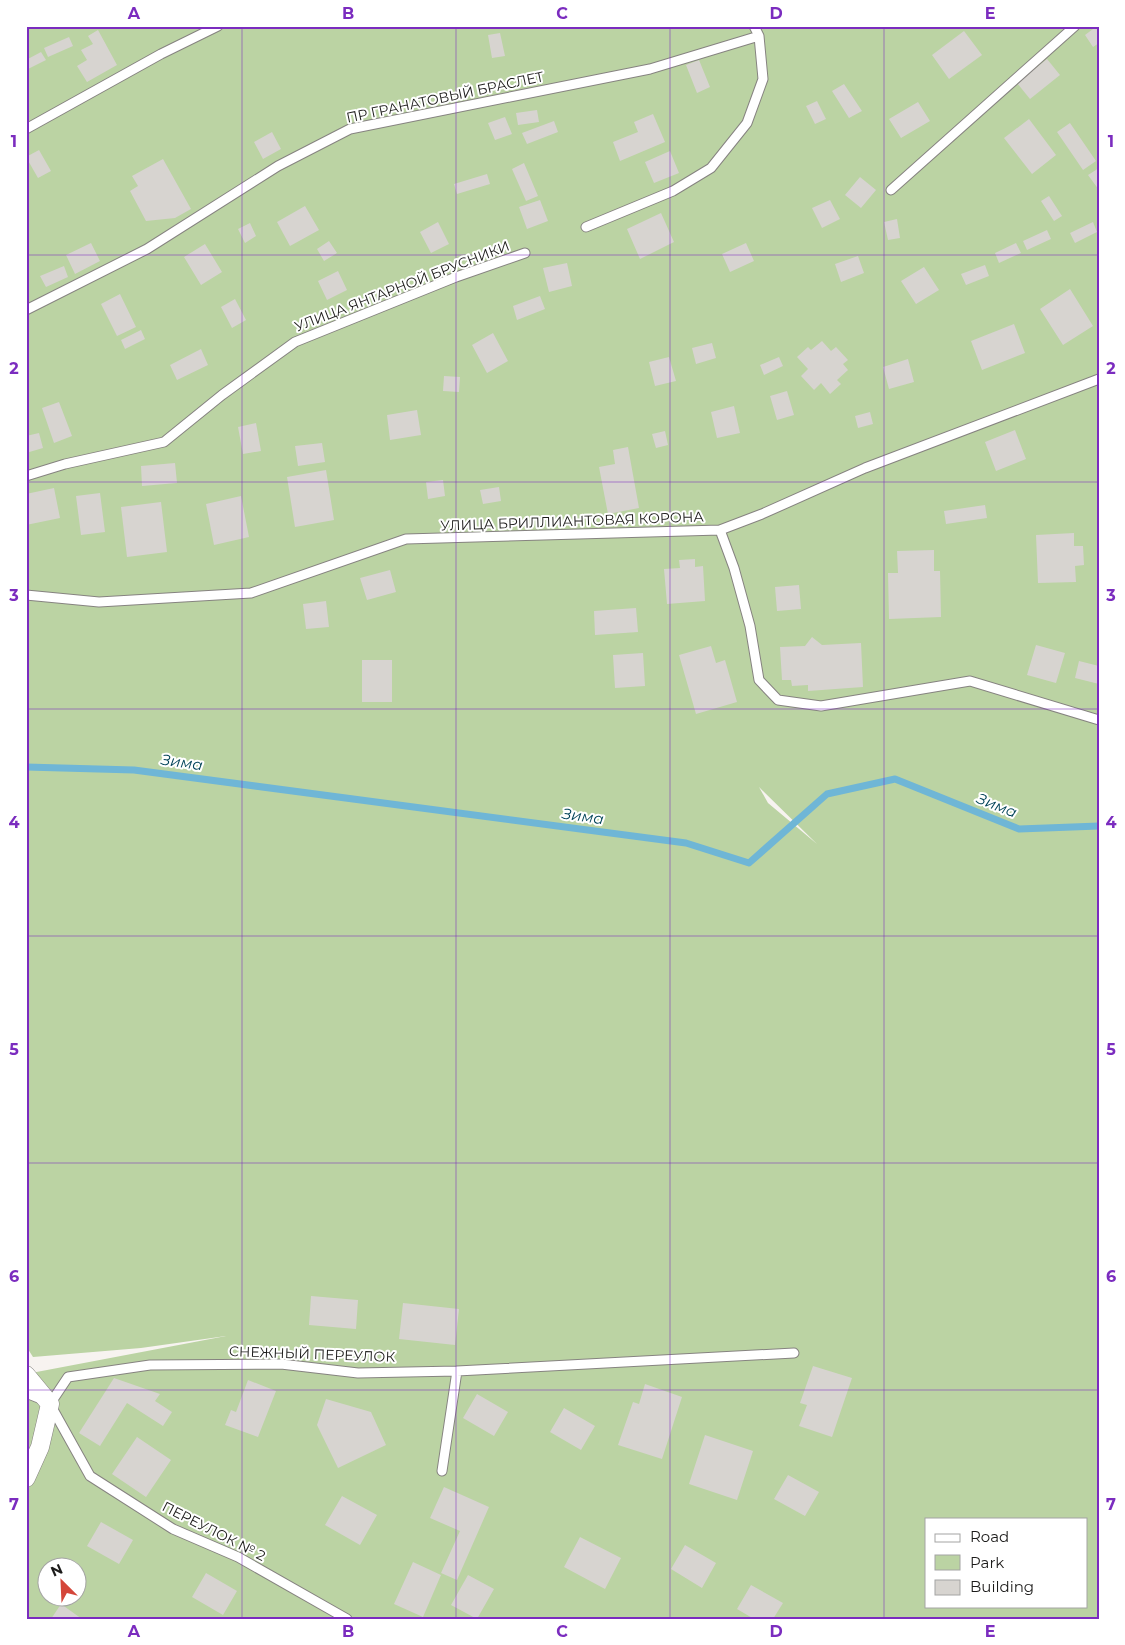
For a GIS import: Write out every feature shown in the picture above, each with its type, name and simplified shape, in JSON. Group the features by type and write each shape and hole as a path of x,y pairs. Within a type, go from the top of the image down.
{"street":[{"path":"26,1375 50,1404 40,1447 26,1478"}],"lane":[{"path":"26,129 161,54 218,26"},
{"path":"586,227 673,191 711,168 747,123 763,79 759,36 754,26"},
{"path":"891,190 1075,26"},
{"name":"ПР ГРАНАТОВЫЙ БРАСЛЕТ","path":"26,310 148,249 278,166 350,129 650,69 759,36"},
{"name":"УЛИЦА ЯНТАРНОЙ БРУСНИКИ","path":"26,476 66,464 164,442 222,395 295,342 456,277 524,252"},
{"name":"УЛИЦА БРИЛЛИАНТОВАЯ КОРОНА","path":"26,595 99,602 251,593 406,539 720,530 762,514 865,468 1099,379"},
{"path":"720,530 734,568 750,626 759,680 778,700 821,706 970,681 1099,720"},
{"name":"СНЕЖНЫЙ ПЕРЕУЛОК","path":"50,1404 68,1377 150,1365 281,1364 358,1373 457,1371 794,1353"},
{"path":"442,1471 457,1371"},
{"path":"26,1392 50,1404"},
{"name":"ПЕРЕУЛОК № 2","path":"50,1404 90,1476 173,1529 238,1557 347,1619"}],"green space":[{"path":"26,26 1099,26 1099,1619 26,1619 26,1374 226,1336 141,1348 33,1357 26,1346","holes":["759,787 817,844 768,803"]}],"building":[{"path":"1097,26 1099,43 1093,47 1085,35"},
{"path":"98,30 117,65 87,82 77,66 87,60 81,50 93,44 88,36"},
{"path":"964,31 982,55 949,79 932,55"},
{"path":"500,33 505,56 492,58 488,35"},
{"path":"69,37 73,46 48,57 44,48"},
{"path":"41,52 46,60 26,70 26,60"},
{"path":"1047,59 1060,75 1030,99 1017,83"},
{"path":"699,60 710,87 697,93 686,65"},
{"path":"844,84 862,111 849,118 832,91"},
{"path":"817,101 826,119 815,124 806,106"},
{"path":"918,102 930,121 901,138 889,119"},
{"path":"537,110 539,122 518,125 516,113"},
{"path":"653,114 665,142 620,161 613,142 638,132 634,122"},
{"path":"505,117 512,134 495,140 488,123"},
{"path":"1029,119 1056,155 1032,174 1004,138"},
{"path":"554,121 558,132 527,144 522,133"},
{"path":"1070,123 1096,161 1083,170 1057,132"},
{"path":"272,132 281,149 263,159 254,142"},
{"path":"39,150 51,171 38,178 26,157"},
{"path":"670,151 679,173 654,183 645,162"},
{"path":"163,159 191,209 175,218 146,221 130,191 138,186 132,176"},
{"path":"524,163 538,196 526,201 512,169"},
{"path":"1099,168 1099,190 1088,175"},
{"path":"487,174 490,184 457,194 454,184"},
{"path":"860,177 876,190 861,208 845,195"},
{"path":"1049,196 1062,216 1054,221 1041,201"},
{"path":"540,200 548,221 527,229 519,207"},
{"path":"830,200 840,219 822,228 812,208"},
{"path":"305,206 319,230 290,246 277,222"},
{"path":"661,213 674,242 640,259 627,229"},
{"path":"897,219 900,238 888,240 884,222"},
{"path":"438,222 449,244 431,253 420,232"},
{"path":"1093,222 1097,232 1075,243 1070,233"},
{"path":"250,223 256,236 245,243 238,229"},
{"path":"1047,230 1051,239 1027,250 1023,241"},
{"path":"329,241 337,253 324,261 317,249"},
{"path":"91,243 100,261 75,274 66,255"},
{"path":"746,243 754,261 730,272 722,254"},
{"path":"1016,243 1021,253 999,263 995,253"},
{"path":"205,244 222,272 201,285 184,257"},
{"path":"858,256 864,273 841,282 835,264"},
{"path":"567,263 572,286 549,292 543,268"},
{"path":"985,265 989,276 966,285 961,274"},
{"path":"64,266 68,277 46,287 40,276"},
{"path":"924,267 939,290 916,304 901,281"},
{"path":"338,271 347,290 327,300 318,281"},
{"path":"1070,289 1093,326 1063,345 1040,309"},
{"path":"120,294 136,327 117,336 101,304"},
{"path":"540,296 545,309 517,320 513,306"},
{"path":"235,299 246,320 232,328 221,307"},
{"path":"1014,324 1025,353 982,370 971,341"},
{"path":"141,330 145,339 125,349 121,340"},
{"path":"493,333 508,361 487,373 472,345"},
{"path":"822,341 831,351 836,347 848,360 843,364 848,370 837,380 841,384 830,394 821,383 814,390 801,376 808,369 797,357 808,347 811,350"},
{"path":"712,343 716,358 696,364 692,348"},
{"path":"201,349 208,365 177,380 170,365"},
{"path":"669,357 676,381 655,386 649,362"},
{"path":"779,357 783,366 764,375 760,365"},
{"path":"908,359 914,382 889,389 883,367"},
{"path":"444,376 460,377 459,392 443,391"},
{"path":"787,391 794,415 777,420 770,396"},
{"path":"59,402 72,436 54,443 42,408"},
{"path":"734,406 740,433 717,438 711,412"},
{"path":"417,410 421,435 390,440 387,415"},
{"path":"870,412 873,424 858,428 855,416"},
{"path":"256,423 261,451 243,454 238,427"},
{"path":"1015,430 1026,459 996,471 985,442"},
{"path":"665,431 668,445 656,448 652,434"},
{"path":"39,433 43,448 26,453 26,436"},
{"path":"322,443 325,462 298,466 295,446"},
{"path":"628,447 639,508 608,514 599,467 615,464 613,450"},
{"path":"175,463 177,483 142,486 141,466"},
{"path":"326,470 334,520 295,527 287,477"},
{"path":"443,480 445,496 428,499 426,482"},
{"path":"499,487 501,501 483,504 480,490"},
{"path":"54,488 60,518 26,525 26,494"},
{"path":"100,493 105,532 81,535 76,496"},
{"path":"241,496 249,537 214,545 206,504"},
{"path":"161,502 167,552 127,557 121,507"},
{"path":"985,505 987,518 946,524 944,511"},
{"path":"1074,533 1074,546 1083,546 1084,565 1075,566 1076,582 1038,583 1036,535"},
{"path":"934,550 934,571 940,571 941,617 889,619 888,573 898,573 897,551"},
{"path":"695,559 695,567 703,566 705,601 667,604 664,569 680,568 679,560"},
{"path":"390,570 396,592 367,600 360,578"},
{"path":"799,585 801,609 777,611 775,587"},
{"path":"326,601 329,627 306,629 303,604"},
{"path":"636,608 638,632 595,635 594,611"},
{"path":"812,637 822,645 861,643 863,687 808,691 808,685 792,686 791,680 782,680 780,647 805,646"},
{"path":"1036,645 1065,653 1056,683 1027,675"},
{"path":"711,646 716,663 725,660 737,702 696,714 679,655"},
{"path":"643,653 645,686 615,688 613,655"},
{"path":"362,660 392,660 392,702 362,702"},
{"path":"1079,661 1099,666 1099,684 1075,678"},
{"path":"311,1296 358,1300 356,1329 309,1325"},
{"path":"403,1303 459,1309 455,1345 399,1339"},
{"path":"813,1366 852,1378 832,1437 799,1426 807,1405 800,1403"},
{"path":"114,1378 160,1394 155,1401 172,1412 163,1426 127,1403 100,1446 79,1433"},
{"path":"248,1380 276,1391 258,1437 225,1425 231,1410 236,1412"},
{"path":"645,1384 682,1397 662,1459 618,1445 633,1402 639,1404"},
{"path":"477,1394 508,1412 494,1436 463,1418"},
{"path":"326,1399 371,1412 386,1445 338,1468 317,1425"},
{"path":"564,1408 595,1426 581,1450 550,1432"},
{"path":"705,1435 753,1451 737,1500 689,1484"},
{"path":"137,1437 171,1460 146,1497 112,1474"},
{"path":"788,1475 819,1492 805,1516 774,1499"},
{"path":"444,1487 489,1507 457,1580 441,1573 460,1531 430,1518"},
{"path":"342,1496 377,1515 360,1545 325,1525"},
{"path":"101,1522 133,1540 119,1564 87,1546"},
{"path":"580,1537 621,1558 605,1589 564,1567"},
{"path":"685,1545 716,1563 702,1588 671,1569"},
{"path":"413,1562 441,1575 423,1617 394,1604"},
{"path":"206,1573 237,1591 223,1615 192,1597"},
{"path":"468,1575 494,1589 477,1619 451,1605"},
{"path":"751,1585 783,1603 773,1619 754,1619 737,1609"},
{"path":"58,1608 67,1608 82,1619 51,1619"}],"waterway":[{"name":"Зима","path":"26,767 134,770 686,843 749,863 827,794 895,779 1019,829 1099,826"}]}
